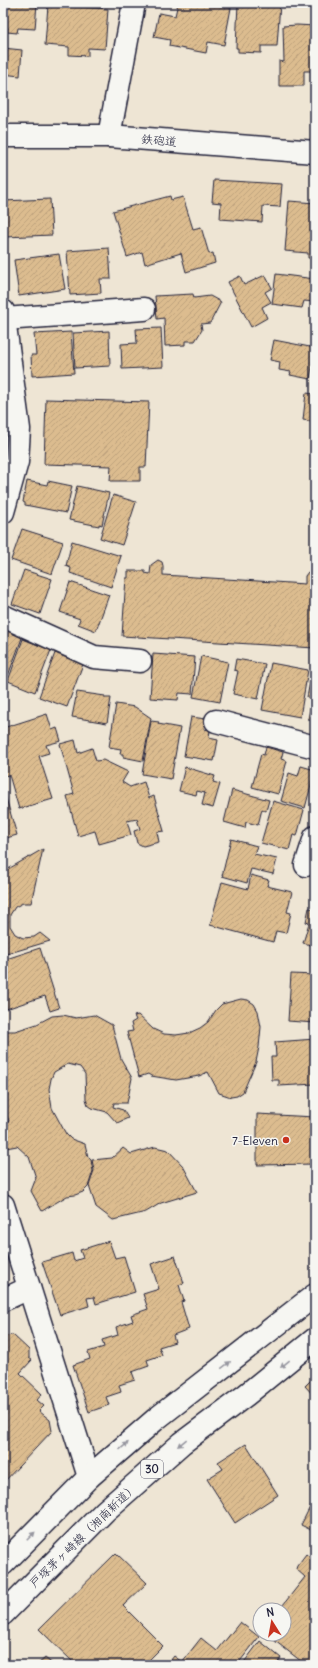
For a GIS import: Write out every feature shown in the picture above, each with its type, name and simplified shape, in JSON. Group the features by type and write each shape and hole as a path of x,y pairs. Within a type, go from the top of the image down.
{"street":[{"path":"109,136 134,3"},
{"name":"鉄砲道","path":"3,136 109,136 315,152"},
{"path":"3,512 10,462 19,429 4,321 144,309"},
{"path":"3,616 94,657 140,661"},
{"path":"216,721 315,748"},
{"path":"306,866 315,837"},
{"path":"3,1205 89,1477"},
{"path":"3,1300 29,1288"},
{"path":"3,1564 89,1477 156,1419 315,1295"},
{"name":"戸塚茅ヶ崎線（湘南新道）","path":"3,1614 105,1511 182,1443 246,1395 315,1339"}],"building":[{"path":"3,3 37,3 35,29 18,28 17,33 7,32 8,28 3,27"},
{"path":"178,3 205,3 231,8 224,45 208,42 206,53 169,46 170,40 154,37 159,13 175,16"},
{"path":"238,3 280,3 277,46 261,46 261,53 238,52 238,48 236,48"},
{"path":"48,5 108,9 105,49 88,48 88,56 69,55 69,47 45,45"},
{"path":"283,26 315,26 315,71 304,71 304,86 279,86 279,61 284,62"},
{"path":"3,48 22,50 20,76 3,74"},
{"path":"214,180 282,184 280,207 263,206 262,222 220,219 221,203 212,202"},
{"path":"170,196 171,200 183,197 193,229 201,227 209,254 213,253 215,263 186,272 181,253 145,264 142,252 127,257 113,211"},
{"path":"50,199 52,235 5,237 3,201"},
{"path":"289,201 315,203 315,258 308,258 308,253 285,251"},
{"path":"109,248 111,279 100,279 101,293 70,295 67,251"},
{"path":"59,254 65,289 19,296 14,260"},
{"path":"276,274 315,279 315,302 304,301 302,308 272,304"},
{"path":"265,275 272,288 265,292 271,302 262,307 267,318 251,327 228,282 240,276 244,285"},
{"path":"193,294 194,298 210,296 221,302 210,323 201,324 202,330 195,341 185,341 185,345 165,346 164,318 157,319 155,296"},
{"path":"161,328 163,367 122,369 121,344 137,343 136,329"},
{"path":"109,331 110,366 75,368 73,333"},
{"path":"71,332 74,373 32,376 31,355 36,355 34,334"},
{"path":"274,340 315,348 310,379 290,375 291,372 279,370 280,362 270,360"},
{"path":"306,393 315,394 315,422 303,420"},
{"path":"46,399 149,402 146,467 140,467 140,481 110,481 111,466 44,464"},
{"path":"27,481 47,485 48,481 72,486 66,513 25,505 23,502"},
{"path":"77,486 109,493 102,525 99,524 99,526 69,520"},
{"path":"113,495 136,502 122,545 100,538"},
{"path":"22,529 63,542 52,574 11,560"},
{"path":"72,541 121,556 111,587 70,573 71,568 66,566"},
{"path":"158,560 162,562 163,575 305,584 305,576 312,570 315,572 315,648 122,636 126,578 128,578 128,571 145,571 145,573 150,574 151,565"},
{"path":"24,570 52,579 40,614 12,604"},
{"path":"70,582 109,595 96,631 78,624 80,619 60,612"},
{"path":"3,628 22,638 6,681 3,680"},
{"path":"23,639 51,650 35,692 8,681"},
{"path":"55,653 83,664 67,707 39,697"},
{"path":"153,654 195,657 192,694 179,693 178,700 150,698"},
{"path":"201,656 228,662 220,702 193,697"},
{"path":"236,659 265,664 258,699 233,694 238,671 234,670"},
{"path":"271,663 308,670 300,717 262,710"},
{"path":"313,667 315,667 315,720 308,719 312,698 307,697"},
{"path":"77,692 111,698 107,723 72,717"},
{"path":"116,704 135,707 151,718 143,761 123,757 123,754 120,754 121,749 109,747"},
{"path":"47,714 52,730 57,728 61,741 46,745 49,753 39,756 53,799 19,809 9,775 3,776 3,728"},
{"path":"191,717 206,719 204,729 210,730 209,738 218,740 214,761 184,756"},
{"path":"151,721 159,722 158,724 180,728 171,779 142,774"},
{"path":"75,740 78,753 92,748 96,761 103,760 128,772 122,782 130,787 144,782 149,798 154,796 164,831 157,832 159,842 143,846 137,843 134,831 140,829 137,819 127,821 131,835 99,844 95,831 78,836 67,796 74,794 60,744"},
{"path":"266,747 283,752 281,759 287,761 278,794 252,787 261,754 264,755"},
{"path":"301,766 315,770 305,808 281,801 289,773 298,776"},
{"path":"185,767 215,776 213,782 220,784 213,808 202,805 205,793 197,791 196,795 179,791"},
{"path":"232,790 269,800 266,811 262,809 258,825 246,822 245,828 224,822"},
{"path":"5,795 17,835 3,839 3,796"},
{"path":"273,801 304,810 297,836 293,835 289,850 261,843"},
{"path":"231,839 257,846 254,854 277,859 273,874 251,869 247,883 222,876"},
{"path":"43,849 31,903 23,903 15,907 10,915 10,926 15,934 23,938 34,937 40,933 50,941 3,955 3,872"},
{"path":"251,875 269,880 267,886 292,892 287,912 291,913 286,933 276,931 273,942 210,925 222,882 248,889"},
{"path":"309,908 315,909 315,946 303,943 309,923 306,922"},
{"path":"40,948 59,1008 50,1011 45,996 3,1010 3,960"},
{"path":"291,974 315,975 315,1023 288,1021"},
{"path":"241,999 248,1000 254,1004 258,1011 261,1027 256,1062 243,1092 237,1096 231,1097 219,1093 208,1072 199,1076 176,1080 151,1076 148,1074 139,1077 127,1032 133,1031 131,1023 136,1020 134,1016 138,1015 153,1029 164,1034 176,1035 189,1033 208,1022 222,1004"},
{"path":"63,1015 76,1018 94,1015 112,1025 121,1059 132,1078 127,1103 114,1103 113,1107 123,1110 128,1118 117,1123 107,1112 92,1108 88,1105 86,1099 85,1074 80,1067 68,1064 54,1072 49,1089 52,1108 66,1134 71,1139 85,1144 88,1157 91,1160 93,1171 88,1187 83,1192 67,1196 42,1211 31,1191 36,1178 29,1157 17,1146 6,1148 3,1137 3,1126 9,1121 3,1107 4,1031 15,1031 37,1024 52,1016"},
{"path":"315,1039 315,1084 279,1086 279,1080 272,1080 271,1057 276,1057 275,1042"},
{"name":"7-Eleven","path":"257,1114 315,1117 315,1164 257,1165"},
{"path":"155,1147 168,1150 183,1166 197,1192 161,1203 146,1212 113,1220 96,1207 89,1186 94,1170 92,1160 112,1158 123,1148 131,1154"},
{"path":"109,1241 115,1258 124,1256 135,1292 96,1304 94,1297 87,1298 89,1306 60,1315 42,1262 72,1253 74,1261 83,1258 80,1250"},
{"path":"175,1256 184,1283 179,1285 184,1301 181,1302 189,1329 173,1335 175,1342 159,1347 162,1355 147,1360 149,1366 132,1372 135,1380 119,1385 121,1392 106,1397 109,1405 89,1412 73,1365 90,1359 88,1352 104,1347 102,1340 118,1335 116,1327 133,1321 131,1315 148,1309 143,1294 159,1289 151,1264"},
{"path":"3,1334 5,1336 13,1335 29,1350 29,1358 32,1360 20,1373 42,1394 37,1400 44,1406 39,1411 50,1420 52,1431 3,1483"},
{"path":"315,1376 315,1397 305,1386"},
{"path":"246,1444 278,1495 235,1523 207,1479 223,1469 218,1462"},
{"path":"315,1497 315,1532 301,1525"},
{"path":"116,1553 147,1583 123,1606 163,1646 144,1665 76,1665 39,1629"},
{"path":"306,1554 313,1560 315,1558 315,1605 312,1609 315,1611 315,1665 306,1665 276,1642 292,1642 292,1602 285,1602 305,1577 296,1569"},
{"path":"240,1622 252,1631 252,1642 255,1642 237,1665 167,1665 174,1656 182,1662 201,1638 217,1651"},
{"path":"259,1642 281,1658 276,1665 242,1665"},
{"path":"45,1658 54,1665 37,1665"}],"place":[{"name":"7-Eleven","path":"286,1140"}]}
